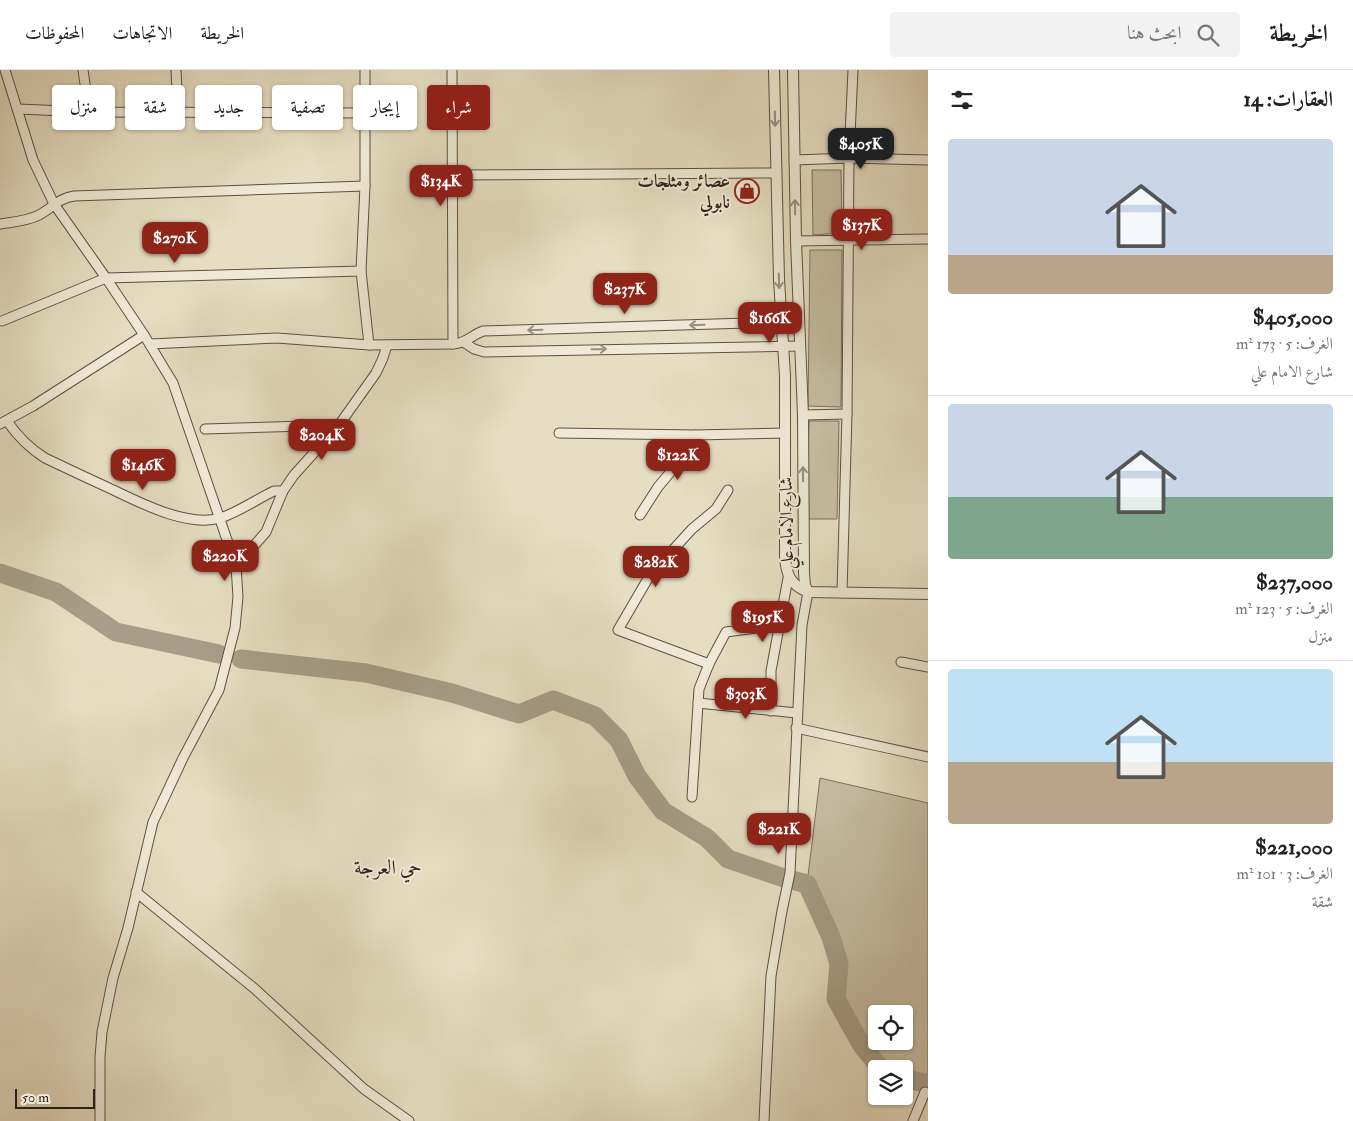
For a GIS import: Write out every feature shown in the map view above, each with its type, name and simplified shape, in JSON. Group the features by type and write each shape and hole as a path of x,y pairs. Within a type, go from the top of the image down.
{"street":[{"path":"5,70 33,160 54,204 150,344 173,383 236,566 238,597 235,628 219,690 183,758 153,822 114,978 102,1032 100,1121"},
{"path":"83,70 85,85"},
{"path":"176,70 177,85"},
{"path":"366,70 366,85"},
{"path":"452,70 453,344"},
{"name":"شارع الامام علي","path":"774,70 780,322 786,433 785,556 788,578 797,587 808,592"},
{"name":"شارع الامام علي","path":"793,70 796,241 803,415 804,573 808,592"},
{"path":"842,593 847,414 849,158 853,70"},
{"path":"18,109 52,110"},
{"path":"185,112 353,113"},
{"path":"365,130 365,186 361,271 369,345"},
{"path":"794,160 849,158 928,160"},
{"path":"452,175 776,173"},
{"path":"0,224 34,217 66,197 74,196 365,186"},
{"path":"796,241 928,239"},
{"path":"2,321 106,278 361,271"},
{"path":"465,343 473,336 483,332 780,322 799,323"},
{"path":"144,335 3,422 31,450 45,458 160,512 180,517 199,519 219,518 274,491 283,491"},
{"path":"150,344 277,338 369,345 465,343 484,352 800,346"},
{"path":"236,566 266,532 283,491 294,475 339,425 376,373 387,345"},
{"path":"803,415 847,414"},
{"path":"205,429 339,425"},
{"path":"559,433 694,435 786,433"},
{"path":"640,515 658,487 683,457 694,435"},
{"path":"709,664 618,630 650,575 692,529 716,509 728,490"},
{"path":"771,711 771,671 788,578"},
{"path":"764,1121 771,976 790,873 802,619 808,592 928,594"},
{"path":"692,797 699,689 709,664 726,632 779,625"},
{"path":"901,662 928,667"},
{"path":"698,703 797,713"},
{"path":"796,728 928,757"},
{"path":"136,892 255,989 364,1088 409,1121"},
{"path":"913,1121 925,1092"}],"shaded area":[{"path":"812,170 841,170 842,233 813,235"},
{"path":"810,250 842,250 841,407 808,406"},
{"path":"809,421 839,421 837,519 807,519"},
{"path":"820,778 928,803 928,1084 913,1080 913,1060 874,1060 861,1044 836,999 839,964 831,937 807,884"}],"waterway":[{"path":"0,573 56,592 116,632 219,654"},
{"path":"241,659 366,673 452,693 519,714 553,700 595,716 619,740 637,776 663,811 707,838 728,859 784,878"},
{"path":"792,880 807,884 831,937 839,964 836,999 861,1044 874,1060"},
{"path":"913,1080 928,1084"}],"place":[{"name":"عصائر ومثلجات نابولي","path":"747,191"}],"district":[{"name":"حي العرجة","path":"388,867"}]}
